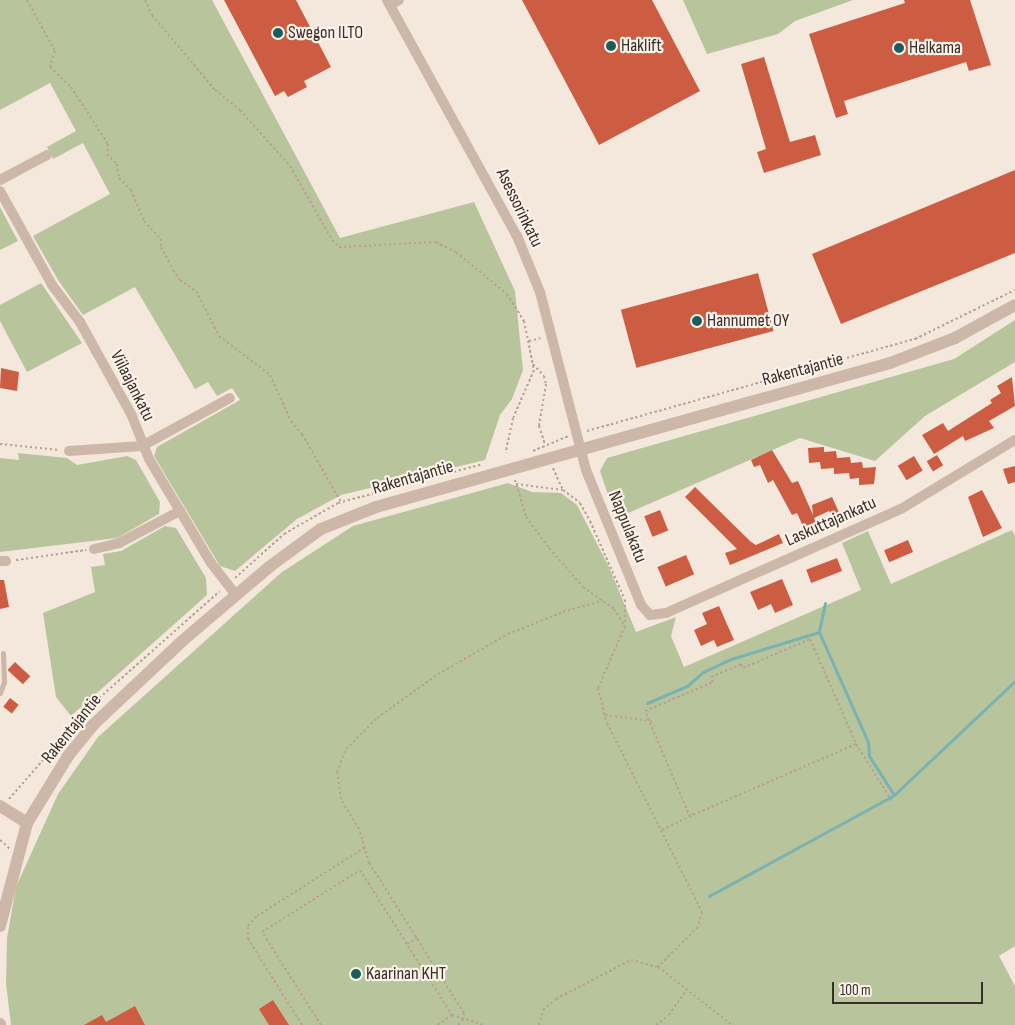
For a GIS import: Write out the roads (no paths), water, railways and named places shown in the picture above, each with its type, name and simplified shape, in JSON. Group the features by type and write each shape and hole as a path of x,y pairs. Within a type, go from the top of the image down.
{"street":[{"name":"Asessorinkatu","path":"392,2 517,236 540,292 580,448"},
{"path":"0,180 47,155"},
{"name":"Viilaajankatu","path":"0,190 52,285 80,322 132,416 142,446 180,511 227,585 236,595"},
{"name":"Rakentajantie","path":"0,926 3,903 27,823 68,756 93,725 236,595 303,541 355,514 580,448 890,363 955,338 1015,305"},
{"path":"69,451 142,446 230,398"},
{"name":"Laskuttajankatu","path":"650,615 666,613 901,509 1015,440"},
{"name":"Nappulakatu","path":"580,448 586,470 642,605 650,615"},
{"path":"94,549 119,543 180,511"},
{"path":"1,807 27,823"}],"lane":[{"path":"0,693 4,682 3,653"}],"waterway":[{"path":"825,603 819,632 868,742 869,756 894,795"},
{"path":"647,703 687,686 703,672 731,659 819,632"},
{"path":"709,896 894,795 1015,681"}],"place":[{"name":"Swegon ILTO","path":"278,33"},
{"name":"Haklift","path":"611,46"},
{"name":"Helkama","path":"899,48"},
{"name":"Hannumet OY","path":"697,321"},
{"name":"Kaarinan KHT","path":"356,974"}]}
